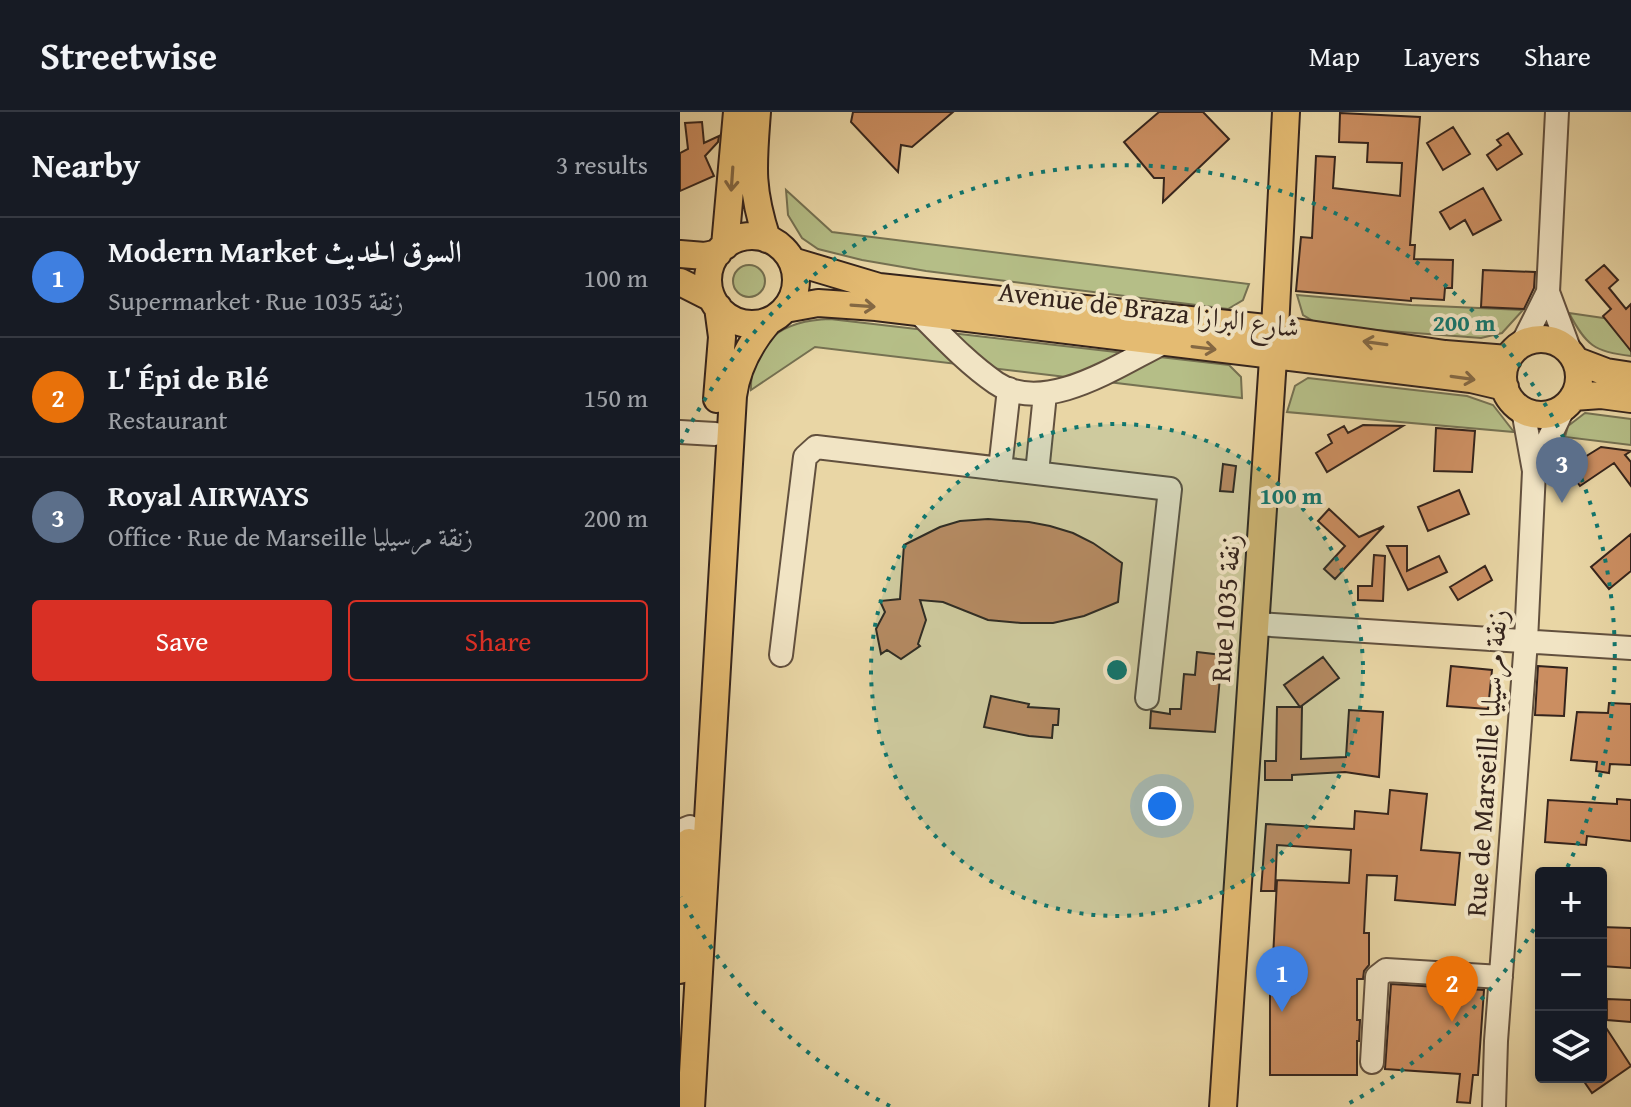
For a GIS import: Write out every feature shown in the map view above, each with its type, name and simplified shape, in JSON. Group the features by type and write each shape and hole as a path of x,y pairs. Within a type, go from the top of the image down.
{"main road":[{"path":"680,970 685,829 722,359 715,303 708,280 721,249 737,112"},
{"path":"757,112 752,175 756,203 767,239"},
{"name":"Rue 1035 زنقة","path":"1223,1107 1275,329 1286,112"},
{"path":"680,254 705,256 745,237 767,239 785,251 792,261 796,285 792,298 750,346 740,366 732,402 691,1107"},
{"name":"Avenue de Braza شارع البرازا","path":"792,261 879,287 1275,329 1445,354 1515,351"},
{"path":"680,282 715,303 726,315 746,324 777,315"},
{"name":"Avenue de Braza شارع البرازا","path":"777,315 818,303 918,312 1471,379 1505,387"},
{"path":"1631,376 1606,372 1573,356 1560,343 1535,339 1515,351 1503,377 1515,404 1523,410 1544,415 1569,402 1601,395 1631,399"},
{"path":"1569,402 1578,386 1579,373 1573,356"}],"street":[{"path":"1557,112 1548,292 1573,356"},
{"path":"1515,351 1548,292"},
{"path":"918,312 955,349 999,385 1023,394 1045,394 1083,383 1163,343"},
{"path":"1000,469 1009,389"},
{"path":"1037,473 1045,394"},
{"name":"Rue de Marseille زنقة مرسيليا","path":"1534,471 1569,402"},
{"name":"Rue de Marseille زنقة مرسيليا","path":"1494,1107 1526,641 1534,471 1523,410"},
{"path":"680,432 715,434"},
{"path":"781,655 805,457 816,447 1170,489 1147,698"},
{"path":"1256,624 1631,648"},
{"path":"1372,1062 1377,977 1380,973 1386,970 1501,977"}],"green space":[{"path":"786,190 832,232 1249,284 1243,300 1228,309 926,271 862,260 818,249 802,238 788,215"},
{"path":"749,265 761,269 765,281 761,293 749,297 737,293 733,281 737,269"},
{"path":"1297,295 1411,305 1523,310 1502,333 1481,338 1322,326 1303,315"},
{"path":"1569,313 1631,322 1631,356 1592,345"},
{"path":"830,319 1229,365 1241,377 1242,398 815,347 751,390 756,358 773,336 798,324"},
{"path":"1308,378 1467,396 1493,405 1514,432 1287,412 1295,386"},
{"path":"1585,413 1631,419 1631,445 1565,437 1568,426"}],"building":[{"path":"853,112 953,112 912,147 901,145 898,172 851,122"},
{"path":"1159,112 1203,112 1229,139 1163,202 1164,178 1154,178 1124,142"},
{"path":"1340,113 1420,117 1410,245 1415,245 1414,259 1453,260 1452,288 1445,288 1444,300 1411,298 1411,301 1296,291 1301,237 1312,238 1316,156 1335,157 1333,188 1400,196 1402,163 1367,162 1368,143 1339,142"},
{"path":"702,122 704,143 719,136 718,142 705,156 714,176 680,191 680,153 688,149 685,123"},
{"path":"1453,127 1470,154 1443,170 1427,143"},
{"path":"1508,133 1522,154 1497,170 1487,155 1501,145 1497,140"},
{"path":"1483,188 1501,220 1473,235 1465,220 1450,229 1440,212"},
{"path":"1604,265 1618,280 1609,288 1626,309 1631,304 1631,351 1603,316 1611,309 1586,280"},
{"path":"1483,270 1535,272 1534,288 1524,309 1481,307"},
{"path":"1363,425 1403,426 1327,472 1316,453 1332,443 1328,435 1344,426 1348,433"},
{"path":"1436,428 1475,431 1472,472 1434,471"},
{"path":"1601,447 1631,451 1625,455 1631,462 1631,486 1614,463 1580,486 1567,468"},
{"path":"1223,464 1236,466 1233,492 1220,491"},
{"path":"1459,490 1469,514 1428,531 1418,507"},
{"path":"1329,509 1359,537 1384,526 1335,579 1324,569 1345,546 1318,521"},
{"path":"988,519 1050,526 1093,543 1122,563 1118,602 1084,616 1053,623 1021,623 988,620 943,602 920,600 926,620 920,646 901,659 887,650 881,654 876,629 885,612 880,601 900,599 904,545 940,527 960,521"},
{"path":"1631,534 1631,571 1609,589 1591,567"},
{"path":"1387,546 1407,546 1407,571 1439,556 1447,572 1408,590"},
{"path":"1374,555 1385,556 1383,601 1358,600 1358,586 1372,586"},
{"path":"1485,566 1492,580 1458,600 1450,587"},
{"path":"1197,652 1222,655 1215,732 1150,728 1151,711 1170,714 1170,709 1181,709 1184,674 1195,675"},
{"path":"1323,657 1339,678 1300,707 1284,685"},
{"path":"1451,666 1492,670 1488,709 1447,706"},
{"path":"1538,666 1567,668 1564,716 1535,715"},
{"path":"991,696 1029,704 1028,707 1059,709 1058,725 1053,725 1052,738 984,727"},
{"path":"1609,703 1631,704 1631,765 1610,764 1609,773 1596,771 1597,762 1571,760 1577,712 1608,713"},
{"path":"1277,707 1302,707 1301,759 1346,757 1349,710 1383,712 1379,777 1345,772 1292,775 1292,780 1265,780 1265,761 1276,761"},
{"path":"1390,790 1427,794 1421,850 1460,853 1455,905 1395,900 1397,876 1367,875 1364,933 1369,933 1369,965 1363,979 1357,979 1357,1020 1360,1020 1357,1075 1270,1075 1270,958 1273,958 1277,880 1349,883 1351,850 1277,845 1275,891 1261,891 1266,824 1354,829 1355,811 1388,814"},
{"path":"1617,799 1631,800 1631,841 1587,836 1586,845 1545,842 1548,800 1617,804"},
{"path":"1607,927 1631,928 1631,968 1607,966"},
{"path":"1391,984 1484,990 1478,1075 1473,1075 1470,1103 1457,1102 1460,1074 1385,1069"},
{"path":"1607,999 1631,1000 1631,1022 1607,1020"},
{"path":"1607,1029 1631,1066 1607,1083"},
{"path":"1585,1083 1606,1083 1592,1093"}],"place":[{"name":"Royal AIRWAYS","path":"1562,503"},
{"name":"Modern Market السوق الحديث","path":"1282,1012"},
{"name":"L' Épi de Blé","path":"1452,1022"}]}
